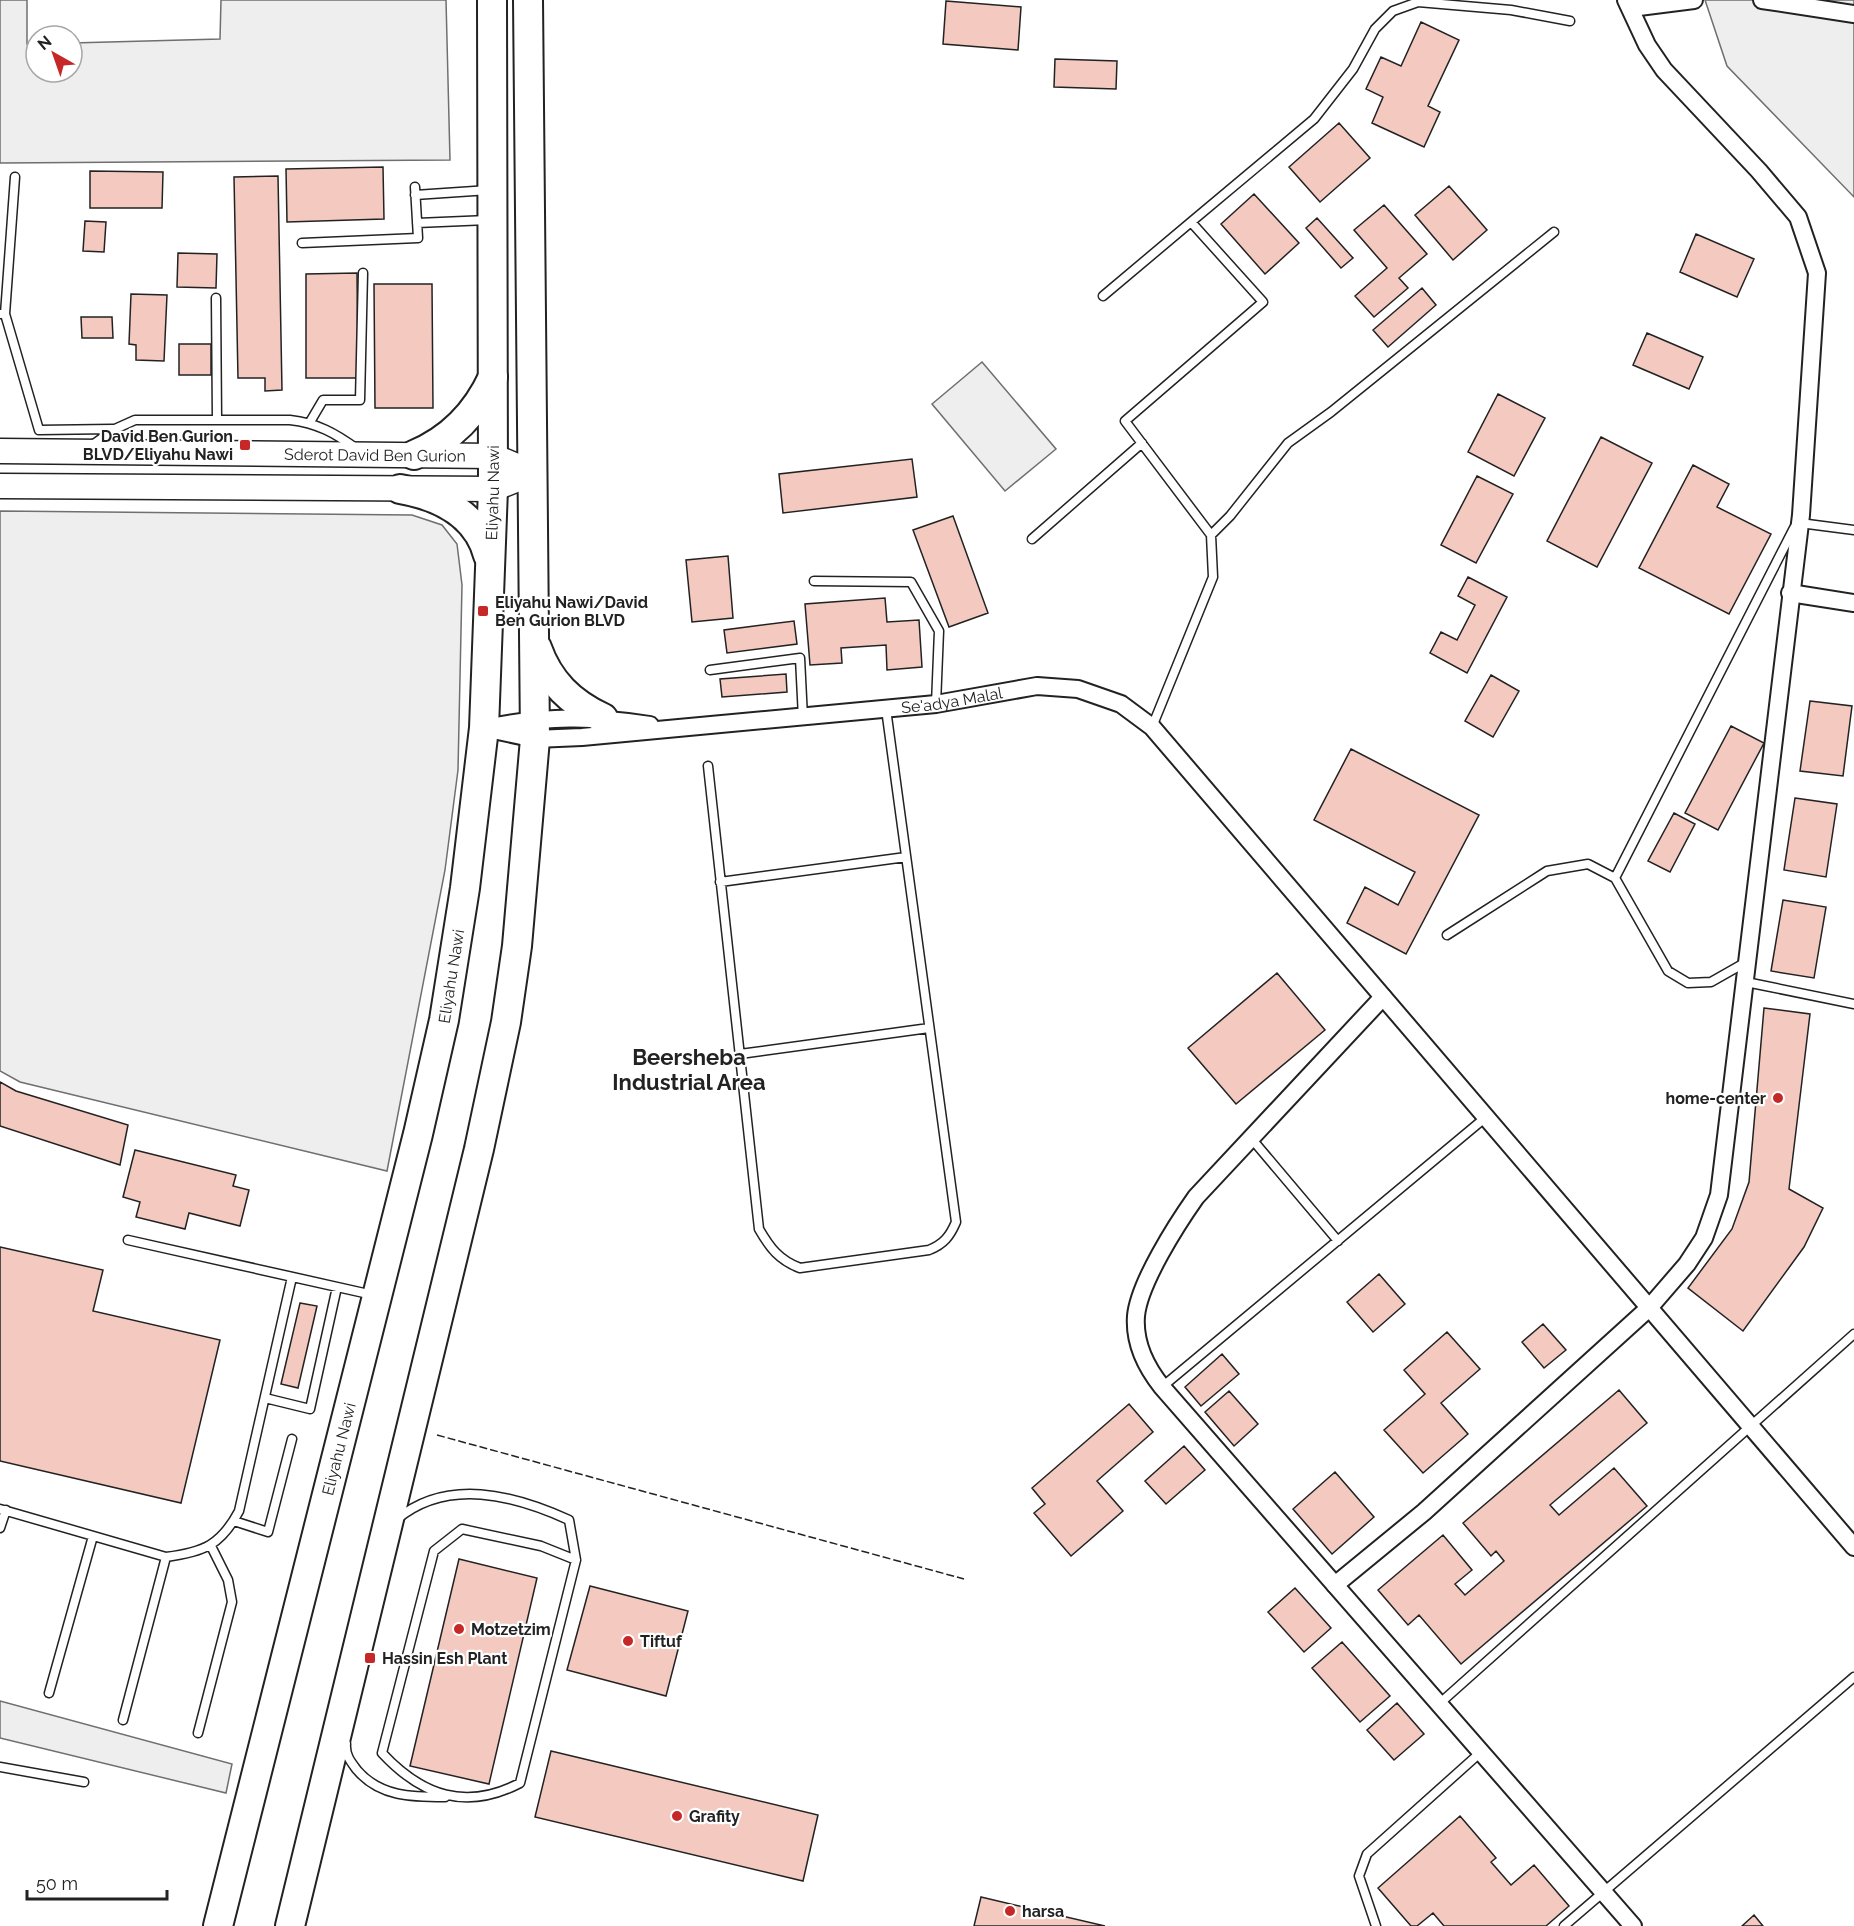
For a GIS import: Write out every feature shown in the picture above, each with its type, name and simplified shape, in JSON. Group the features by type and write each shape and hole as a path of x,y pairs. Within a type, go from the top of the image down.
{"highway":[{"name":"Eliyahu Nawi","path":"218,1926 444,1020 465,888 484,728 493,489 492,0"},
{"path":"290,1926 479,1149 506,1022 517,946 535,729 531,6"},
{"path":"414,455 432,446 457,428 478,404 493,377"},
{"path":"400,489 428,495 458,511 479,532 490,560"},
{"path":"533,638 545,666 563,692 575,703 603,718"}],"main road":[{"name":"Sderot David Ben Gurion","path":"0,452 493,456 533,473"},
{"name":"Sderot David Ben Gurion","path":"0,486 493,489 533,473"}],"street":[{"path":"1335,1585 1424,1512 1649,1308 1687,1264 1704,1238 1719,1196 1749,961 1790,593 1801,519 1817,273 1798,217 1759,171 1665,70 1647,45 1630,3 1694,0"},
{"path":"1762,0 1791,2 1854,14"},
{"path":"1790,593 1854,603"},
{"name":"Se'adya Malal","path":"484,728 672,728 803,718 936,704 1037,686 1078,689 1121,704 1152,727 1854,1547"},
{"name":"Se'adya Malal","path":"535,729 603,718 672,728"},
{"path":"1383,997 1196,1197 1172,1230 1136,1316 1141,1355 1147,1369 1162,1387 1633,1926"}],"lane":[{"path":"1103,296 1314,119 1353,69 1375,29 1393,11 1418,2 1511,10 1570,21"},
{"path":"15,177 3,314 39,430 115,429"},
{"path":"302,243 418,238 415,191 492,190"},
{"path":"417,223 492,219"},
{"path":"1152,727 1213,577 1210,535 1125,421 1263,302 1191,222"},
{"path":"1210,535 1230,516 1288,443 1331,412 1554,232"},
{"path":"310,422 323,400 360,400 363,273"},
{"path":"216,298 217,420"},
{"path":"81,452 115,429 135,420 217,420 310,422 327,428 365,454"},
{"path":"1032,539 1142,443"},
{"path":"1616,878 1801,519 1854,530"},
{"path":"814,581 911,582 939,631 936,704"},
{"path":"710,670 800,658 803,718"},
{"path":"708,766 759,1229 771,1250 785,1262 800,1268 918,1252 941,1245 950,1235 956,1222 886,709"},
{"path":"720,882 906,857"},
{"path":"1447,934 1547,871 1588,864 1616,878 1668,971 1688,983 1711,982 1749,961"},
{"path":"1746,982 1854,1004"},
{"path":"740,1054 929,1028"},
{"path":"1162,1387 1486,1117"},
{"path":"1251,1138 1338,1240"},
{"path":"128,1240 377,1296"},
{"path":"0,1528 3,1509 166,1557 190,1554 211,1546 228,1531 239,1511 292,1277"},
{"path":"265,1398 310,1409 337,1287"},
{"path":"1439,1704 1854,1334"},
{"path":"234,1521 268,1532 292,1439"},
{"path":"353,1665 345,1752 353,1764 378,1788 395,1795 446,1797 486,1795 504,1791 520,1783 576,1560 569,1520 538,1506 476,1492 442,1495 400,1517 386,1529"},
{"path":"446,1797 400,1772 382,1753 434,1551 462,1529 541,1546 576,1560"},
{"path":"49,1693 93,1536"},
{"path":"198,1733 232,1602 228,1580 211,1546"},
{"path":"123,1720 166,1557"},
{"path":"1564,1926 1854,1677"},
{"path":"1376,1926 1359,1876 1366,1854 1481,1752"},
{"path":"0,1767 84,1782"}],"shaded area":[{"path":"0,0 27,0 27,24 24,24 24,84 84,84 84,43 220,39 221,0 446,0 450,160 0,163"},
{"path":"1705,0 1854,0 1854,197 1727,66"},
{"path":"982,362 1056,449 1005,491 932,404"},
{"path":"0,511 412,515 442,525 457,544 462,585 458,770 445,870 387,1171 20,1082 0,1071"},
{"path":"0,1701 232,1764 226,1793 0,1738"}],"building":[{"path":"946,1 1021,7 1018,50 943,44"},
{"path":"1421,22 1459,40 1428,106 1440,112 1424,147 1372,123 1383,97 1366,89 1381,57 1401,66"},
{"path":"1055,59 1117,61 1116,89 1054,87"},
{"path":"1339,123 1370,158 1320,202 1289,167"},
{"path":"383,167 384,219 287,222 286,169"},
{"path":"90,171 163,172 162,208 90,208"},
{"path":"278,176 282,390 265,391 265,378 238,378 234,177"},
{"path":"1449,186 1487,230 1453,260 1415,215"},
{"path":"1254,194 1299,243 1265,274 1221,224"},
{"path":"1384,205 1427,254 1399,278 1408,288 1374,317 1355,296 1387,268 1354,230"},
{"path":"1317,218 1353,258 1341,268 1306,228"},
{"path":"85,221 106,222 104,252 83,251"},
{"path":"1696,234 1754,259 1737,297 1680,272"},
{"path":"178,253 217,254 216,288 177,287"},
{"path":"357,273 358,378 306,378 306,274"},
{"path":"374,284 432,284 433,408 375,408"},
{"path":"1422,288 1436,305 1388,347 1373,330"},
{"path":"131,294 167,295 164,361 136,360 136,345 129,344"},
{"path":"81,317 112,317 113,338 82,338"},
{"path":"1647,333 1703,357 1689,389 1633,365"},
{"path":"179,344 211,344 211,375 179,375"},
{"path":"1498,394 1545,418 1514,476 1468,452"},
{"path":"1601,437 1652,463 1597,567 1547,541"},
{"path":"912,459 917,497 783,513 779,474"},
{"path":"1693,465 1729,484 1717,507 1771,534 1729,614 1639,568"},
{"path":"1477,476 1513,494 1476,563 1441,545"},
{"path":"953,516 988,613 949,627 913,530"},
{"path":"728,556 733,618 692,622 686,560"},
{"path":"1468,577 1507,597 1467,673 1430,653 1441,632 1457,640 1475,605 1458,596"},
{"path":"885,598 887,622 919,620 922,667 887,670 886,645 841,648 842,663 810,665 805,604"},
{"path":"794,621 797,644 727,653 724,630"},
{"path":"786,674 787,692 722,697 720,679"},
{"path":"1491,675 1519,691 1493,737 1465,721"},
{"path":"1810,701 1852,706 1843,776 1800,771"},
{"path":"1731,726 1764,743 1718,830 1685,813"},
{"path":"1351,749 1479,815 1406,954 1347,923 1365,887 1398,905 1415,872 1314,820"},
{"path":"1795,798 1837,804 1826,877 1784,870"},
{"path":"1674,813 1695,824 1670,872 1648,861"},
{"path":"1783,900 1826,907 1814,978 1771,971"},
{"path":"1277,973 1325,1030 1236,1104 1188,1048"},
{"name":"home-center","path":"1764,1008 1810,1014 1789,1189 1823,1208 1804,1247 1743,1331 1688,1288 1732,1229 1749,1182"},
{"path":"0,1082 16,1091 128,1125 120,1165 0,1126"},
{"path":"135,1150 236,1175 233,1186 249,1190 240,1226 189,1213 185,1229 136,1217 140,1202 123,1197"},
{"path":"0,1247 103,1270 93,1311 220,1340 181,1503 0,1461"},
{"path":"1379,1274 1405,1304 1373,1332 1347,1302"},
{"path":"300,1303 317,1306 298,1388 281,1384"},
{"path":"1543,1324 1566,1350 1544,1368 1522,1342"},
{"path":"1447,1332 1480,1369 1441,1403 1468,1434 1423,1473 1384,1430 1425,1394 1404,1370"},
{"path":"1222,1354 1239,1374 1201,1406 1185,1387"},
{"path":"1619,1390 1647,1423 1550,1505 1559,1515 1614,1468 1647,1506 1461,1664 1419,1615 1408,1625 1378,1590 1443,1535 1472,1570 1455,1584 1465,1595 1504,1561 1496,1551 1491,1556 1463,1523"},
{"path":"1229,1391 1258,1424 1234,1446 1205,1412"},
{"path":"1129,1404 1153,1432 1097,1481 1123,1511 1071,1556 1034,1513 1045,1504 1032,1488"},
{"path":"1184,1446 1205,1470 1166,1504 1145,1481"},
{"path":"1335,1472 1374,1517 1332,1554 1293,1509"},
{"path":"459,1559 537,1578 489,1784 410,1766"},
{"name":"Tiftuf","path":"590,1586 688,1611 666,1696 567,1670"},
{"path":"1295,1588 1331,1628 1304,1652 1268,1612"},
{"path":"1342,1642 1390,1696 1360,1722 1312,1668"},
{"path":"1397,1703 1424,1734 1394,1760 1367,1730"},
{"name":"Grafity","path":"551,1751 818,1815 803,1881 535,1817"},
{"path":"1460,1816 1496,1858 1491,1862 1511,1885 1534,1865 1569,1906 1546,1926 1444,1926 1433,1913 1417,1926 1411,1926 1378,1888"},
{"name":"harsa","path":"981,1897 1105,1926 974,1926"},
{"path":"1754,1915 1763,1926 1742,1926"}],"fence":[{"path":"437,1435 964,1579"}],"place":[{"name":"David Ben Gurion BLVD/Eliyahu Nawi","path":"245,445"},
{"name":"Eliyahu Nawi/David Ben Gurion BLVD","path":"483,611"},
{"name":"home-center","path":"1778,1098"},
{"name":"Motzetzim","path":"459,1629"},
{"name":"Tiftuf","path":"628,1641"},
{"name":"Hassin Esh Plant","path":"370,1658"},
{"name":"Grafity","path":"677,1816"},
{"name":"harsa","path":"1010,1911"}],"district":[{"name":"Beersheba Industrial Area","path":"689,1070"}]}
